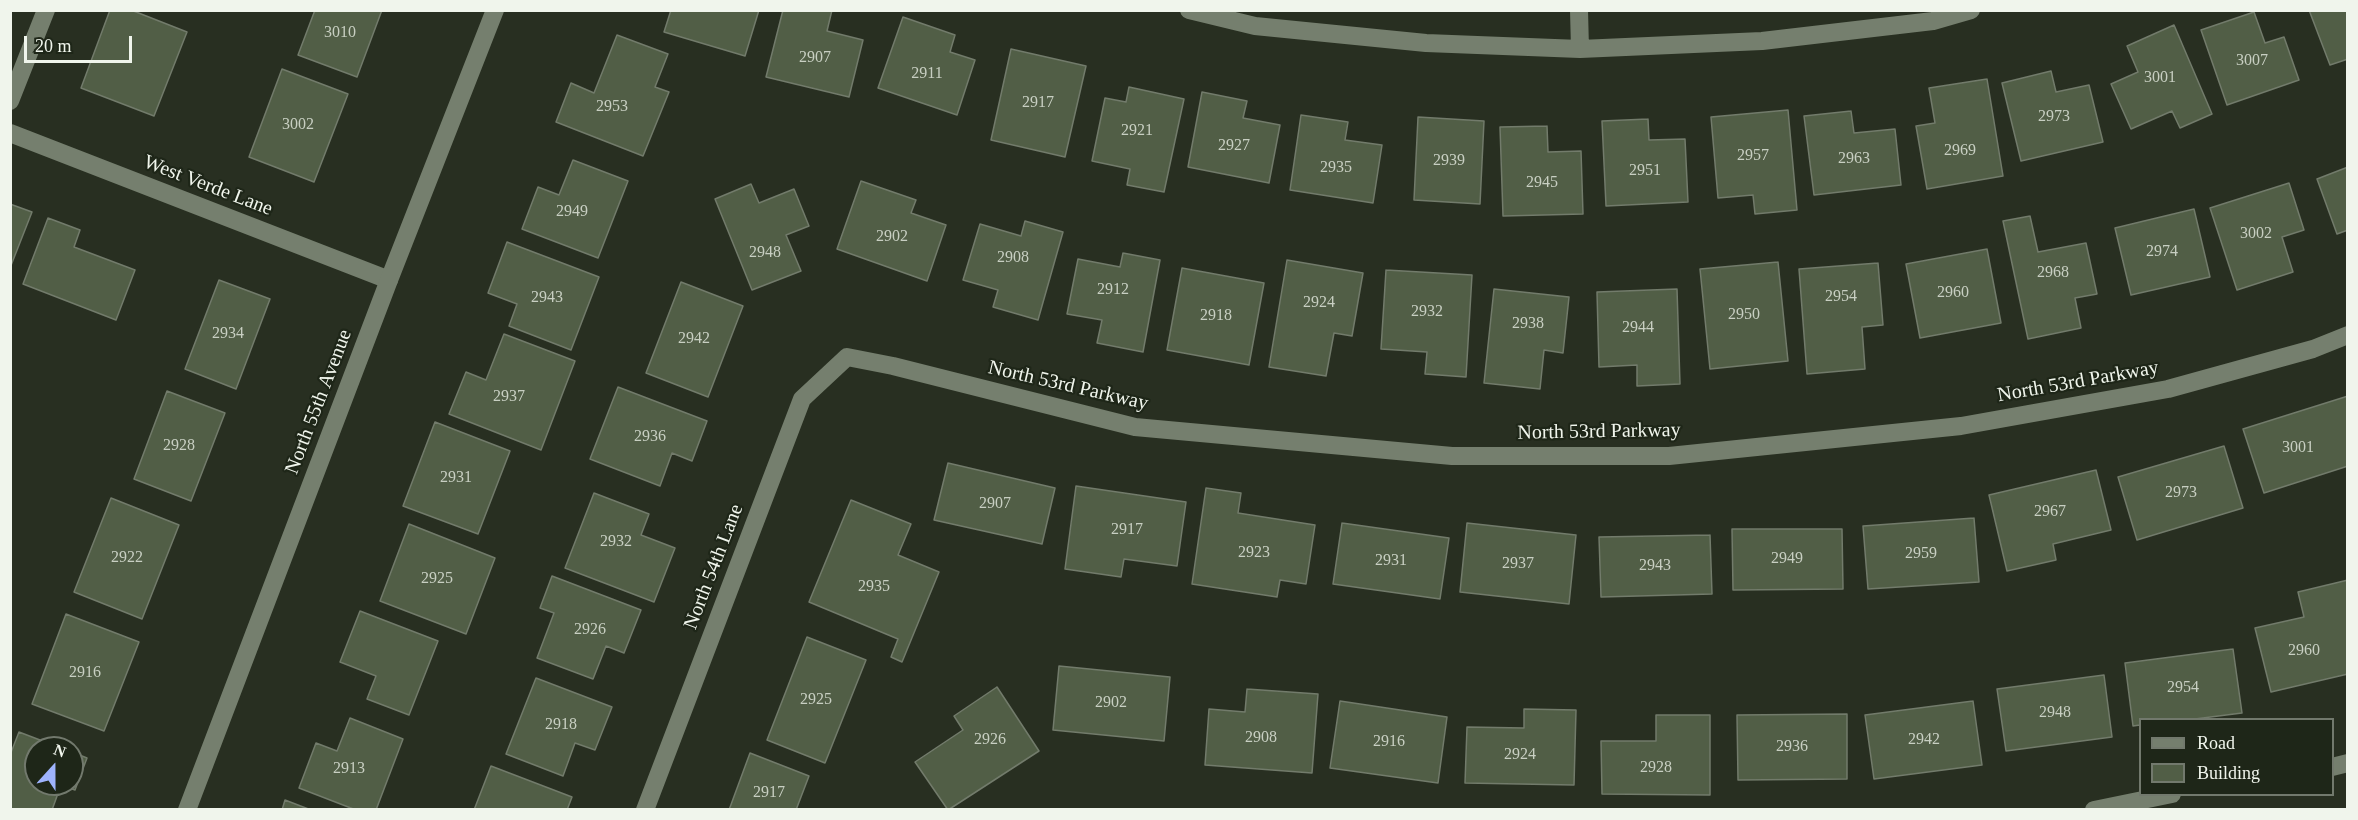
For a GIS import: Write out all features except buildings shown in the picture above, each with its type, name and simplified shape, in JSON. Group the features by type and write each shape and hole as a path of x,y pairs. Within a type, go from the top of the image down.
{"street":[{"path":"10,101 46,10"},
{"name":"North 55th Avenue","path":"187,810 389,280 495,10"},
{"path":"1189,10 1255,26 1426,43 1580,49 1762,41 1933,21 1971,10"},
{"path":"1579,10 1580,49"},
{"name":"West Verde Lane","path":"10,133 389,280"},
{"name":"North 53rd Parkway","path":"847,357 893,366 1135,427 1452,456 1669,456 1961,426 2168,389 2313,349 2348,335"},
{"name":"North 54th Lane","path":"645,810 802,399 847,357"},
{"path":"2094,810 2167,796"}]}
